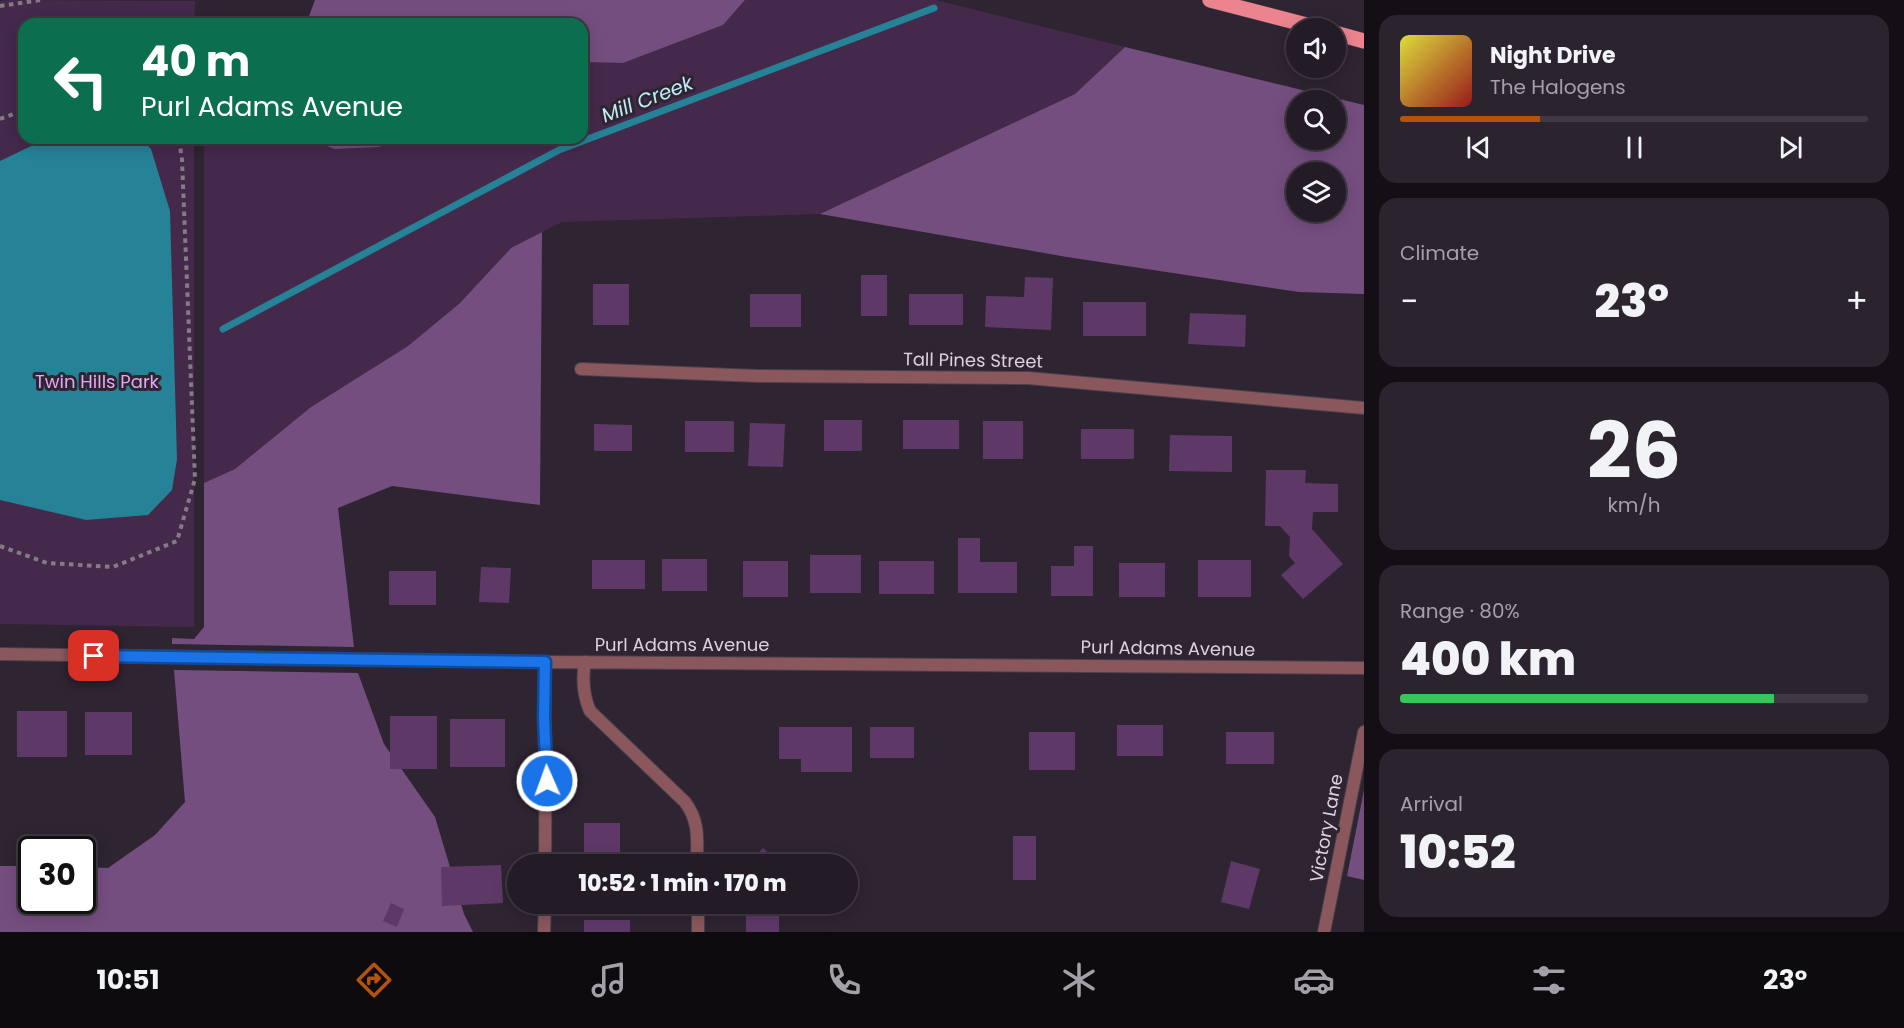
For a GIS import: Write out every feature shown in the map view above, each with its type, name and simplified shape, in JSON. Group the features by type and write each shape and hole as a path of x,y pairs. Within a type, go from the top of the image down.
{"main road":[{"path":"1210,0 1286,20"},
{"path":"1346,36 1364,40"}],"street":[{"name":"Tall Pines Street","path":"581,369 759,376 1028,378 1364,408"},
{"name":"Purl Adams Avenue","path":"0,654 545,662 1364,668"},
{"path":"545,662 544,719 547,781 545,854"},
{"path":"585,662 583,675 586,702 594,717 685,802 693,813 697,831 698,854"},
{"name":"Victory Lane","path":"1324,932 1364,732"},
{"path":"544,932 545,914"},
{"path":"698,914 698,932"}],"path":[{"path":"0,6 41,0"},
{"path":"0,119 18,112"},
{"path":"0,546 47,563 113,567 177,540 195,479 180,144"}],"green space":[{"path":"745,0 936,0 1125,47 1075,94 820,214 562,222 511,248 460,303 408,346 311,407 235,469 204,483 204,144 322,144 334,149 379,147 386,144 588,144 588,62 623,63 723,25"},
{"name":"Twin Hills Park","path":"0,1 195,1 194,18 18,18 18,144 194,144 194,627 0,624"}],"shaded area":[{"path":"315,0 745,0 723,25 623,63 588,62 588,18 308,18"},
{"path":"1125,47 1302,90 1286,90 1286,150 1346,150 1346,101 1364,105 1364,294 1299,292 1067,257 820,214 1075,94"},
{"path":"322,144 386,144 379,147 334,149"},
{"path":"542,232 540,505 392,486 338,508 354,647 172,644 172,638 194,639 204,627 204,483 235,469 311,407 408,346 460,303 511,248"},
{"path":"174,670 358,673 384,744 435,817 464,914 473,932 0,932 0,866 18,866 18,914 96,914 96,868 108,868 155,835 185,802"},
{"path":"1364,790 1364,880 1347,876"}],"water":[{"name":"Twin Hills Park","path":"35,144 146,144 151,149 170,211 177,459 172,490 148,515 86,520 0,500 0,161"}],"building":[{"path":"861,275 887,275 887,316 861,316"},
{"path":"1025,277 1053,278 1051,330 985,327 986,296 1024,297"},
{"path":"593,284 629,284 629,325 593,325"},
{"path":"750,294 801,294 801,327 750,327"},
{"path":"909,294 963,294 963,325 909,325"},
{"path":"1083,302 1146,302 1146,336 1083,336"},
{"path":"1190,313 1246,315 1245,347 1188,344"},
{"path":"824,420 862,420 862,451 824,451"},
{"path":"903,420 959,420 959,449 903,449"},
{"path":"685,421 734,421 734,452 685,452"},
{"path":"983,421 1023,421 1023,459 983,459"},
{"path":"750,423 785,424 783,467 748,466"},
{"path":"594,424 632,425 632,451 594,451"},
{"path":"1081,429 1134,429 1134,459 1081,459"},
{"path":"1170,435 1232,436 1232,472 1169,471"},
{"path":"1266,470 1306,470 1305,483 1338,484 1338,512 1313,512 1312,529 1343,564 1303,599 1281,575 1295,563 1289,556 1290,537 1280,526 1265,526"},
{"path":"958,538 980,538 980,562 1017,562 1017,593 958,593"},
{"path":"1074,546 1093,546 1093,596 1051,596 1051,566 1074,566"},
{"path":"810,555 861,555 861,593 810,593"},
{"path":"662,559 707,559 707,591 662,591"},
{"path":"592,560 645,560 645,589 592,589"},
{"path":"1198,560 1251,560 1251,597 1198,597"},
{"path":"743,561 788,561 788,597 743,597"},
{"path":"879,561 934,561 934,594 879,594"},
{"path":"1119,563 1165,563 1165,597 1119,597"},
{"path":"481,567 511,568 509,603 479,602"},
{"path":"389,571 436,571 436,605 389,605"},
{"path":"17,711 67,711 67,757 17,757"},
{"path":"85,712 132,712 132,755 85,755"},
{"path":"390,716 437,716 437,769 390,769"},
{"path":"450,719 505,719 505,767 450,767"},
{"path":"1117,725 1163,725 1163,756 1117,756"},
{"path":"779,727 852,727 852,772 801,772 801,759 779,759"},
{"path":"870,727 914,727 914,758 870,758"},
{"path":"1029,732 1075,732 1075,770 1029,770"},
{"path":"1226,732 1274,732 1274,764 1226,764"},
{"path":"584,823 620,823 620,854 584,854"},
{"path":"1013,836 1036,836 1036,880 1013,880"},
{"path":"763,848 769,854 757,854"},
{"path":"1231,861 1260,869 1249,909 1221,902"},
{"path":"501,865 503,903 442,906 441,867"},
{"path":"391,903 404,909 397,927 383,921"},
{"path":"746,915 779,915 779,932 746,932"},
{"path":"584,920 630,920 630,932 584,932"}],"waterway":[{"name":"Mill Creek","path":"588,139 934,8"},
{"name":"Mill Creek","path":"223,329 559,150 575,144"}],"route":[{"path":"94,656 545,662 544,719 547,781"}]}
